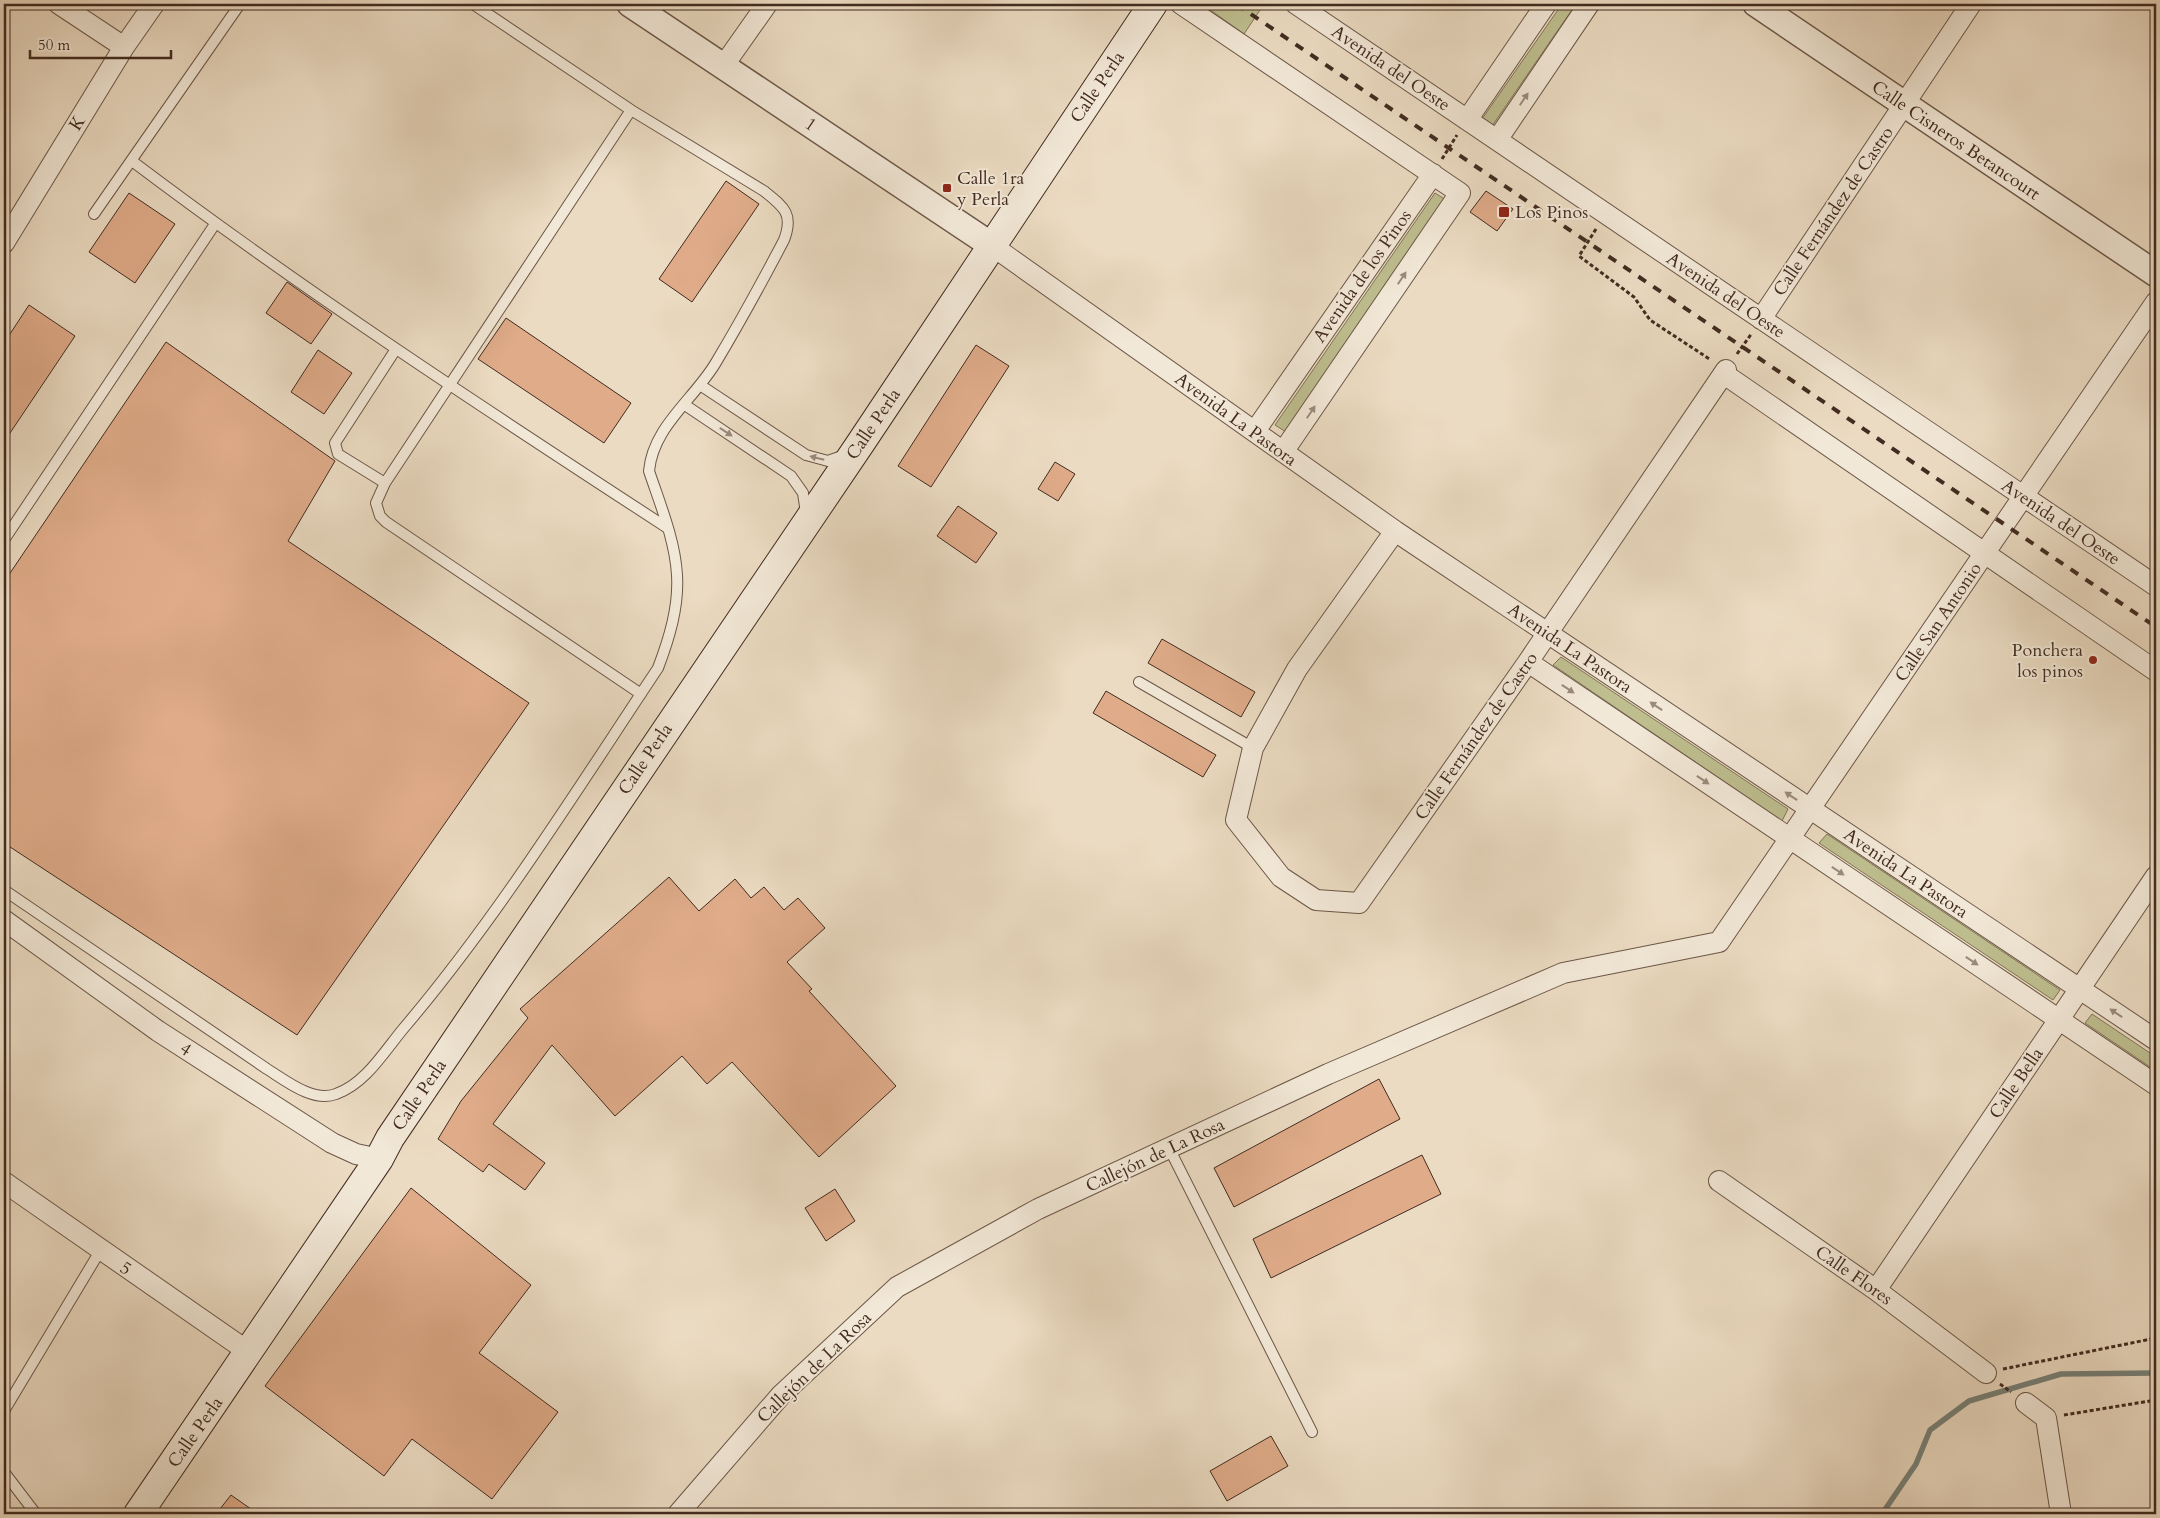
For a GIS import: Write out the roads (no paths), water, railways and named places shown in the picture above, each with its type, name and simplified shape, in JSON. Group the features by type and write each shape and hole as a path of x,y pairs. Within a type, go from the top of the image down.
{"main road":[{"name":"Calle Perla","path":"138,1514 250,1352 379,1159 390,1138 805,522 860,444 1153,4"}],"street":[{"path":"59,4 124,47"},
{"name":"K","path":"4,243 124,47 154,4"},
{"name":"1","path":"630,4 991,245"},
{"path":"724,65 767,4"},
{"path":"1181,4 1432,174"},
{"name":"Avenida del Oeste","path":"1296,4 2156,586"},
{"path":"1467,120 1546,4"},
{"path":"1497,140 1589,4"},
{"name":"Calle Cisneros Betancourt","path":"1756,4 2156,274"},
{"name":"Calle Fernández de Castro","path":"1761,319 1971,4"},
{"name":"Avenida de los Pinos","path":"1255,431 1432,174 1460,193 1283,452"},
{"name":"Avenida La Pastora","path":"991,245 1395,531 2156,1040"},
{"name":"Calle San Antonio","path":"1719,942 2156,302"},
{"name":"Calle Fernández de Castro","path":"1253,748 1236,820 1282,877 1302,891 1316,900 1359,903 1528,662 1725,372 1984,554"},
{"path":"1253,748 1297,669 1395,531"},
{"path":"1984,554 2156,671"},
{"name":"Avenida La Pastora","path":"1528,662 2156,1085"},
{"name":"Calle Bella","path":"1876,1290 2156,876"},
{"name":"4","path":"4,920 158,1031 332,1143 356,1154 379,1159"},
{"name":"Callejón de La Rosa","path":"678,1514 781,1395 897,1287 1038,1209 1328,1074 1563,973 1719,942"},
{"name":"5","path":"4,1182 100,1251 250,1352"},
{"name":"Calle Flores","path":"1719,1182 1876,1290 1986,1373"},
{"path":"2026,1403 2046,1418 2062,1514"}],"lane":[{"path":"94,214 240,4"},
{"path":"4,890 267,1069 316,1095 334,1095 355,1085 436,990 523,870 658,668 669,641 677,576 666,527 649,471 651,457 661,434 700,385 737,326 784,240 789,226 788,216 776,201 764,191 631,110 473,4"},
{"path":"631,110 385,483 376,503 380,516 386,522 641,694"},
{"path":"132,161 215,224 396,349 666,527"},
{"path":"4,540 215,224"},
{"path":"385,483 338,454 335,443 396,349"},
{"path":"700,385 766,430 816,460 828,461 840,458 860,444"},
{"path":"685,405 791,476 799,485 805,498 807,511 805,522"},
{"path":"1139,682 1253,748"},
{"path":"1169,1148 1312,1432"},
{"path":"4,1411 100,1251"},
{"path":"4,1472 36,1514"}],"waterway":[{"path":"1882,1514 1916,1464 1930,1430 1969,1401 2061,1374 2156,1373"}],"railway":[{"path":"1236,4 2156,627"}],"place":[{"name":"Calle 1ra y Perla","path":"947,188"},
{"name":"Los Pinos","path":"1504,212"},
{"name":"Ponchera los pinos","path":"2093,660"}]}
